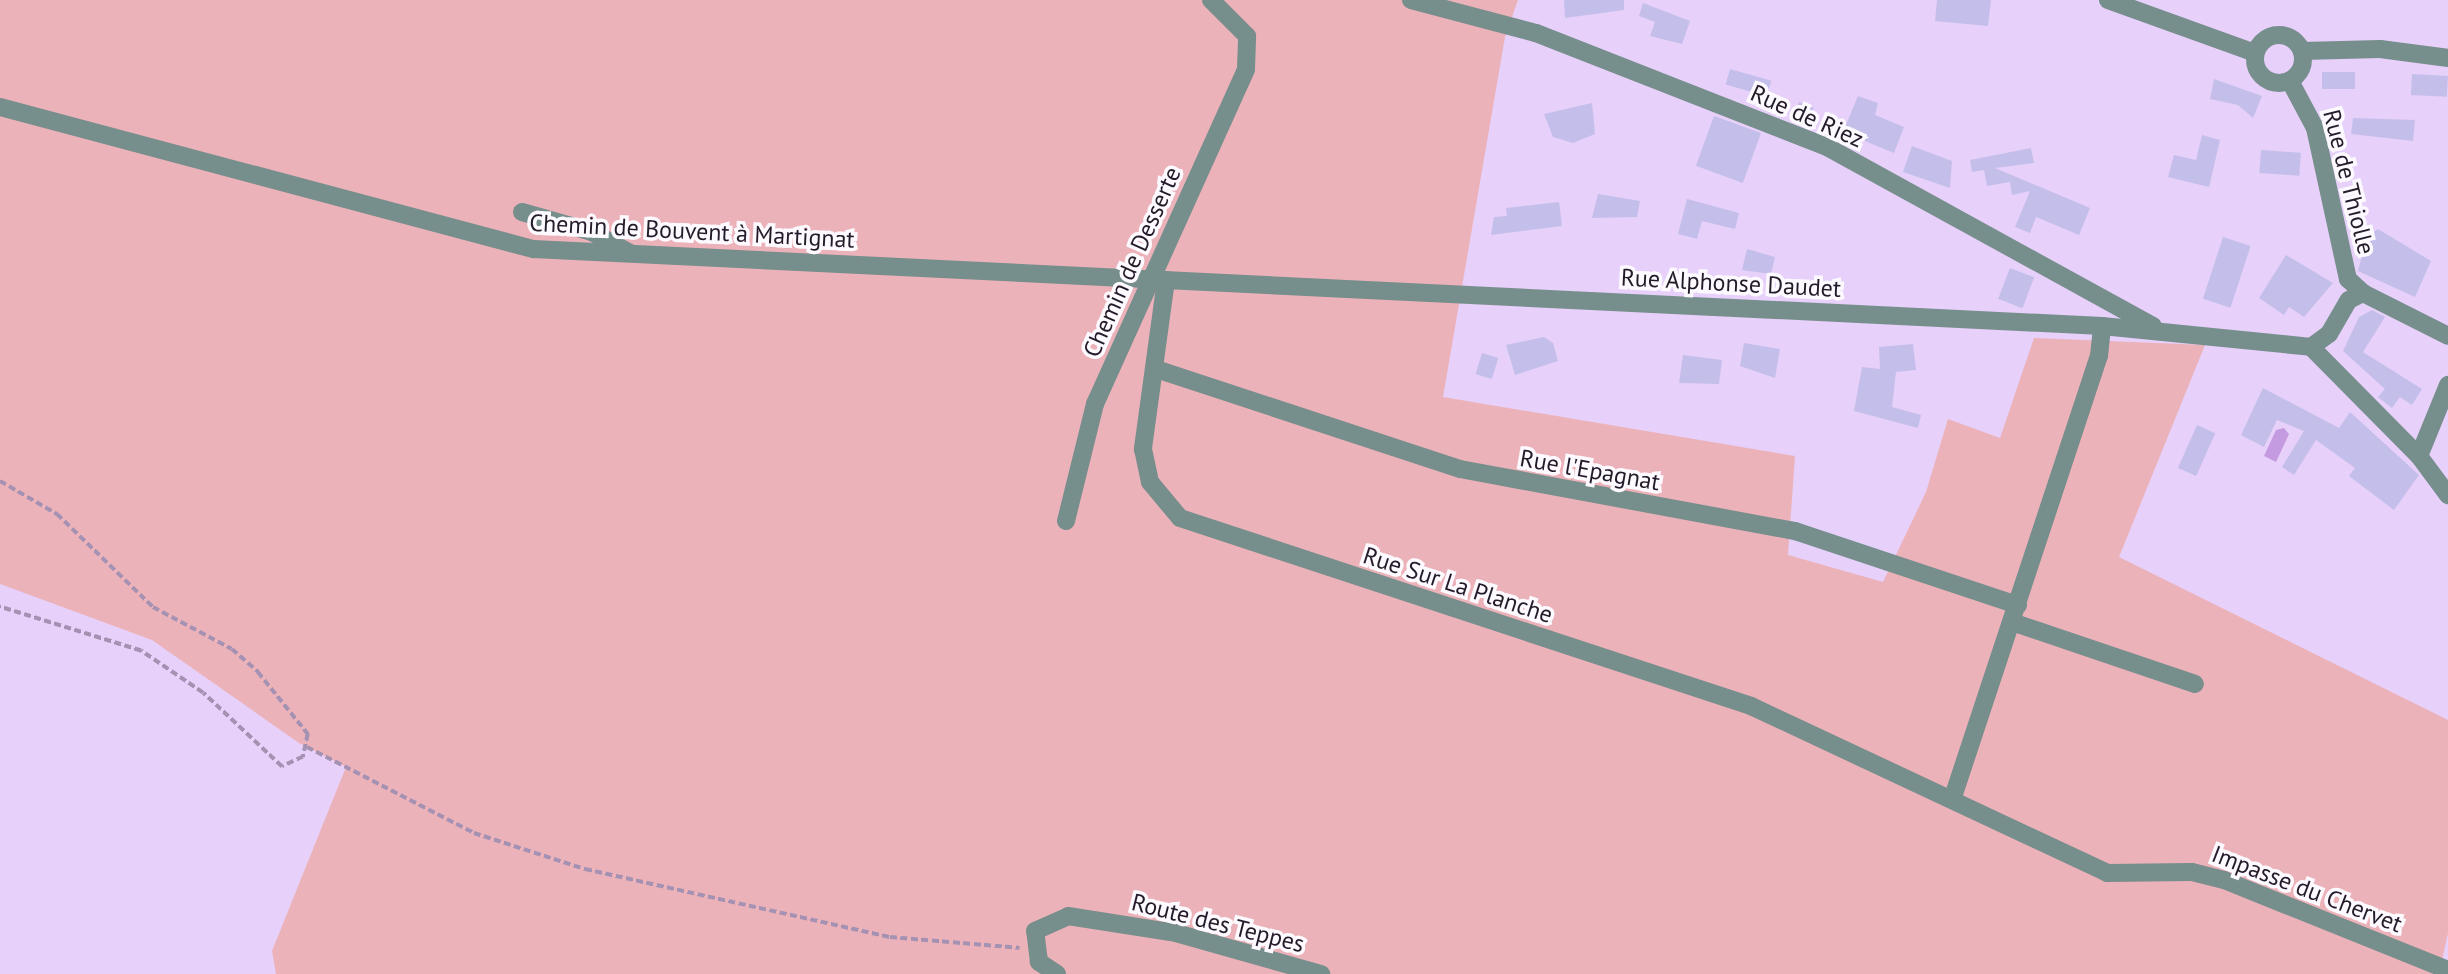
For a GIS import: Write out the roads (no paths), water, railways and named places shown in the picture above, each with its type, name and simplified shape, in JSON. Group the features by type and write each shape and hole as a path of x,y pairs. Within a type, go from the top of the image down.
{"street":[{"name":"Chemin de Desserte","path":"1066,522 1095,404 1121,354 1147,279 1246,69 1247,36 1211,0"},
{"name":"Rue de Riez","path":"1411,0 1536,33 1829,148 2159,330"},
{"path":"2108,0 2255,53"},
{"path":"2255,53 2277,35 2301,51 2380,49 2448,58"},
{"path":"2255,53 2256,69 2267,81 2291,81 2303,65 2301,51"},
{"name":"Rue de Thiolle","path":"2291,81 2315,128 2348,279 2362,293"},
{"name":"Chemin de Bouvent à Martignat","path":"0,107 509,245 633,254 1147,279"},
{"path":"522,212 592,232 633,254"},
{"name":"Rue Alphonse Daudet","path":"1147,279 2102,326 2311,347"},
{"name":"Rue Sur La Planche","path":"1166,280 1143,449 1150,482 1180,519 1752,706 1953,797"},
{"path":"2448,336 2362,293 2349,300 2329,334 2311,347 2419,456 2448,495"},
{"path":"1953,797 2099,356 2102,326"},
{"name":"Rue l'Epagnat","path":"1156,369 1460,469 1795,531 2018,605"},
{"path":"2419,456 2448,385"},
{"path":"2012,622 2195,684"},
{"name":"Impasse du Chervet","path":"1953,797 2107,873 2192,872 2224,880 2448,970"},
{"name":"Route des Teppes","path":"1057,974 1032,947 1035,931 1068,916 1175,933 1321,974"}]}
